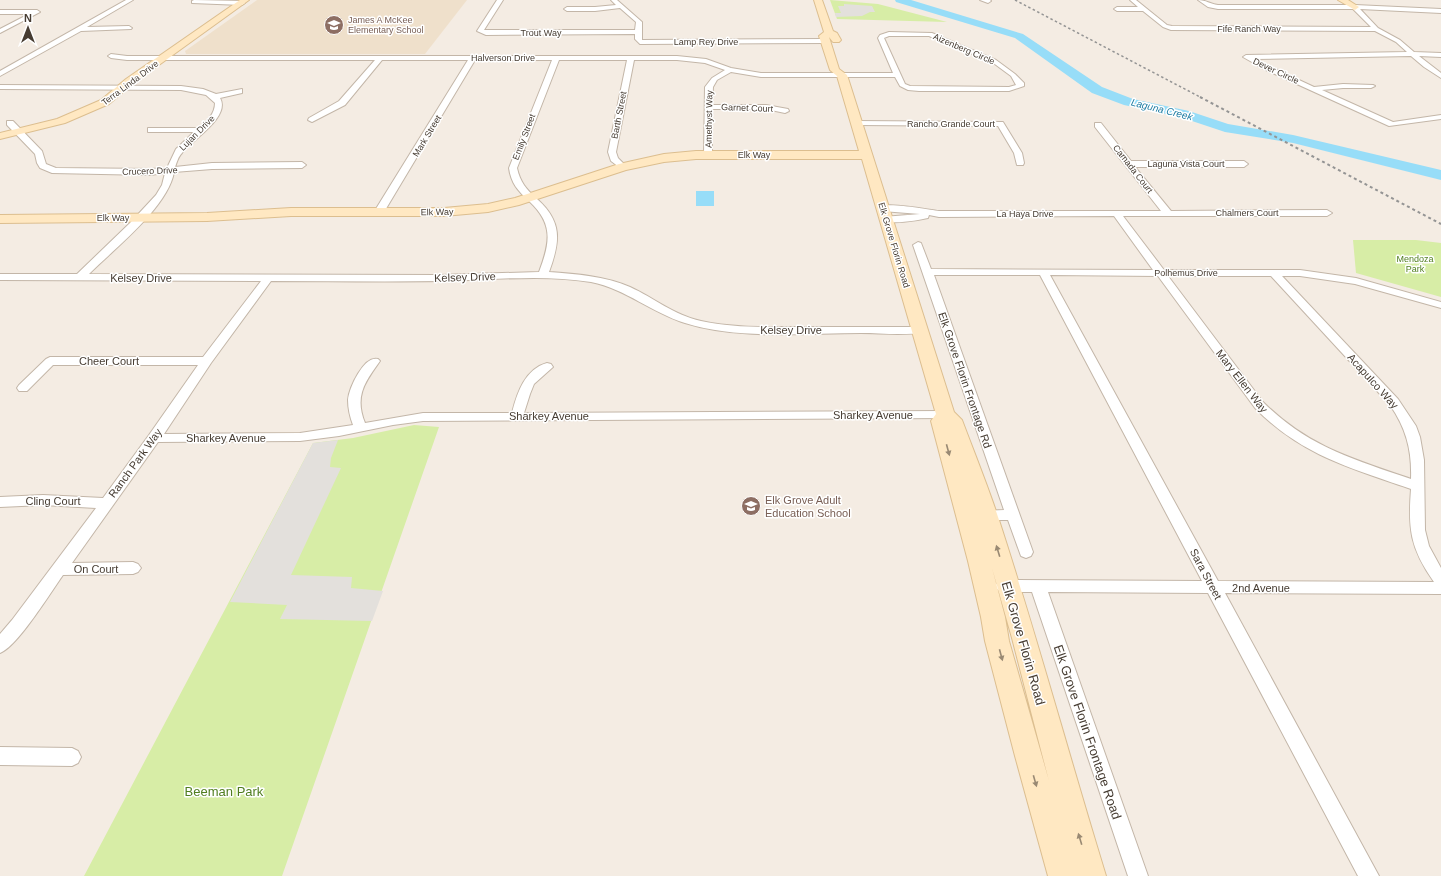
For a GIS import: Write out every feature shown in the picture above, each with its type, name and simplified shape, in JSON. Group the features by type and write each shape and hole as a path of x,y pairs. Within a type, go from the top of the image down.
{"main road":[{"name":"Elk Grove Florin Road","path":"818,0 835,70 842,75 946,415 953,420 987,515 997,586 997,641 1028,756 1063,876"},
{"path":"1342,0 1355,7"},
{"name":"Terra Linda Drive","path":"0,136 61,121 87,112 100,105 162,58 243,1"},
{"name":"Elk Grove Florin Road","path":"827,37 834,35 839,49"},
{"name":"Elk Grove Florin Road","path":"842,75 846,70 843,64"},
{"name":"Elk Way","path":"0,219 141,218 290,212 466,211 499,206 531,198 624,166 664,158 708,155 867,155"},
{"name":"Elk Grove Florin Road","path":"946,415 940,421 958,487 967,515 997,586 1063,782 1091,876"}],"street":[{"path":"0,74 130,0"},
{"name":"Trout Way","path":"500,0 480,31 486,33 639,32"},
{"name":"Lamp Rey Drive","path":"614,0 639,22 638,40 646,42 827,37"},
{"path":"983,0 988,1 987,0"},
{"name":"Fife Ranch Way","path":"1133,0 1165,26 1176,29 1376,29"},
{"path":"1201,0 1210,6 1218,7 1355,7 1439,12"},
{"path":"1269,0 1280,7"},
{"path":"194,2 243,1"},
{"path":"1419,3 1439,12"},
{"path":"567,9 595,9 621,6"},
{"path":"1355,7 1376,29 1398,41 1426,66 1441,76"},
{"path":"1117,9 1144,9"},
{"path":"0,12 37,12 0,31"},
{"path":"80,29 129,28"},
{"name":"Aizenberg Circle","path":"889,34 930,34 994,61 1007,69 1020,84 1016,88 1009,89 915,89 902,85 898,75 881,37 889,34"},
{"path":"1413,53 1424,55 1441,55"},
{"name":"Dever Circle","path":"1413,53 1399,55 1246,57 1268,69 1392,124 1441,117"},
{"name":"Halverson Drive","path":"111,56 127,58 692,59 718,64 730,70 770,75 842,75"},
{"path":"312,120 342,103 380,58"},
{"name":"Mark Street","path":"379,212 473,58"},
{"name":"Emily Street","path":"543,276 552,243 551,224 542,207 521,189 516,181 513,168 556,58"},
{"name":"Barth Street","path":"624,166 614,159 612,152 631,58"},
{"name":"Amethyst Way","path":"708,155 708,107 710,84 717,76 730,70"},
{"path":"842,75 898,75"},
{"path":"1315,89 1343,86 1371,86"},
{"path":"0,87 123,87 188,89 207,93 214,97 239,91"},
{"name":"Lujan Drive","path":"79,278 141,218 164,190 174,158 218,112 219,103 214,97"},
{"name":"Garnet Court","path":"708,107 766,107 786,111"},
{"name":"Crucero Drive","path":"10,123 39,153 41,163 48,169 63,172 169,171 212,166 302,165"},
{"name":"Rancho Grande Court","path":"857,124 1000,124 1018,153 1020,157 1020,164"},
{"name":"Camada Court","path":"1098,125 1168,213"},
{"path":"151,130 201,130"},
{"name":"Laguna Vista Court","path":"1129,164 1244,164"},
{"name":"La Haya Drive","path":"884,214 905,219 939,214 1168,213"},
{"name":"Chalmers Court","path":"1168,213 1327,213"},
{"name":"Mary Ellen Way","path":"1117,214 1259,405 1276,423 1301,440 1321,450 1418,486"},
{"name":"Elk Grove Florin Frontage Rd","path":"918,245 1026,552"},
{"name":"Polhemus Drive","path":"928,272 1274,272 1313,274 1349,280 1441,305"},
{"name":"Acapulco Way","path":"1274,272 1400,410 1414,437 1418,454 1418,533 1428,559 1441,580"},
{"name":"Sara Street","path":"1044,273 1369,876"},
{"name":"Kelsey Drive","path":"0,277 439,278 475,276 543,276 579,278 610,284 638,295 680,318 701,324 725,328 750,330 920,330"},
{"name":"Ranch Park Way","path":"0,646 18,625 59,569 154,438 206,361 268,278"},
{"name":"Cheer Court","path":"23,388 50,360 206,361"},
{"path":"360,428 355,416 354,397 361,378 374,361"},
{"path":"517,417 524,389 529,381 547,366"},
{"name":"Sharkey Avenue","path":"154,438 294,437 360,428 393,421 423,417 946,415"},
{"name":"Cling Court","path":"0,502 43,500 107,502"},
{"path":"987,515 1012,514"},
{"name":"On Court","path":"59,569 133,568"},
{"name":"2nd Avenue","path":"997,586 1441,588"},
{"name":"Elk Grove Florin Frontage Road","path":"1038,587 1138,876"},
{"path":"0,756 72,757"}],"shaded area":[{"name":"James A McKee Elementary School","path":"257,0 467,0 425,54 186,54 185,51"},
{"path":"844,4 872,6 875,12 870,12 862,16 836,17 835,13 841,13 838,6 844,6"},
{"path":"338,440 331,458 330,467 341,468 291,575 352,577 351,588 383,591 372,621 280,619 287,605 230,602 313,443"}],"green space":[{"path":"830,0 878,4 947,22 837,19"},
{"name":"Mendoza Park","path":"1353,240 1416,240 1441,243 1441,297 1356,273"},
{"name":"Beeman Park","path":"414,425 439,427 282,876 84,876 313,443 353,438"}],"water":[{"path":"696,191 714,191 714,206 696,206"}],"waterway":[{"name":"Laguna Creek","path":"900,0 1019,36 1097,90 1129,102 1184,114 1225,128 1293,139 1441,175"}],"railway":[{"path":"1015,0 1202,98"},
{"path":"1200,97 1441,224"}],"place":[{"name":"James A McKee Elementary School","path":"334,25"},
{"name":"Elk Grove Adult Education School","path":"751,506"}]}
